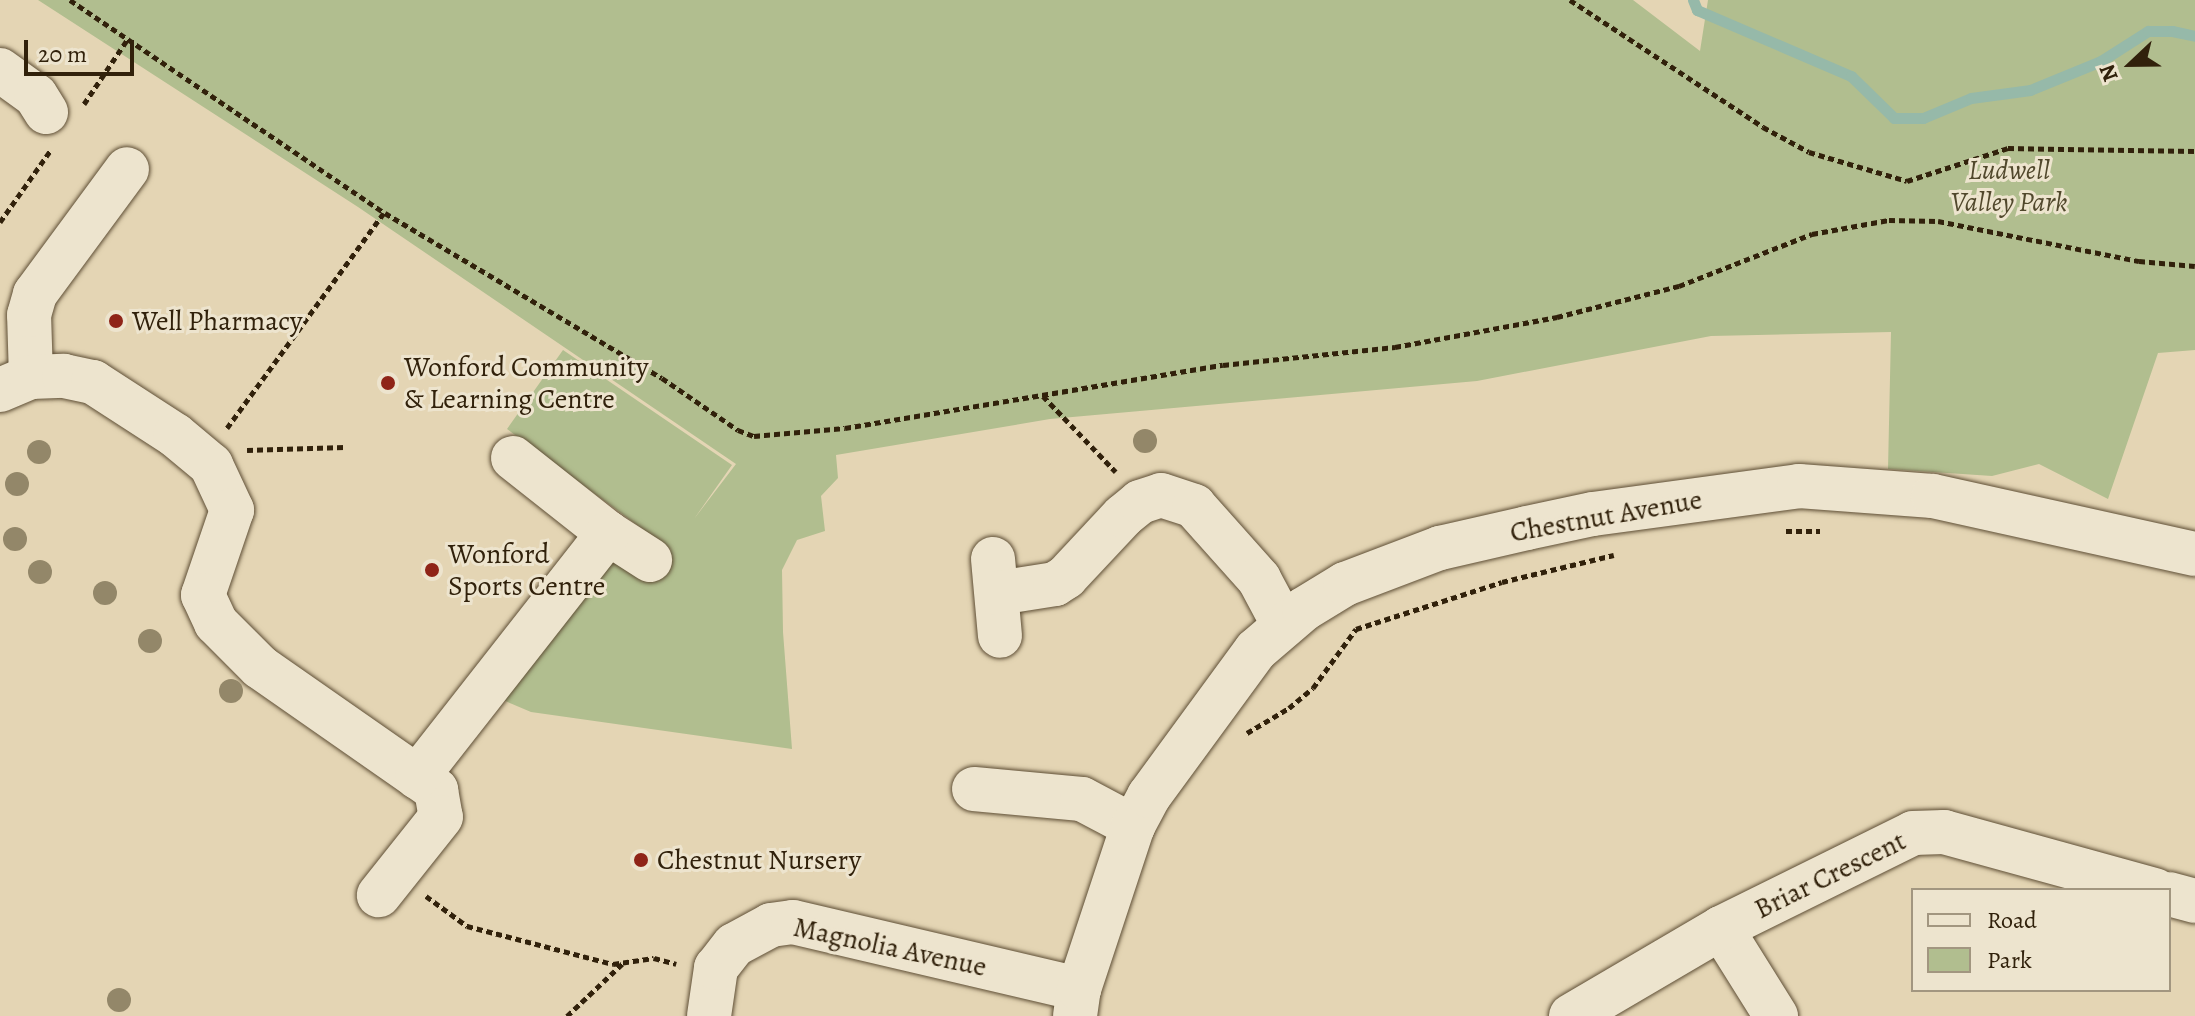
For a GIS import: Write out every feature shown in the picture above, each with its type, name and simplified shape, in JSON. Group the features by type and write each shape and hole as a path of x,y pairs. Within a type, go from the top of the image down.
{"street":[{"path":"0,70 36,96 46,112"},
{"path":"127,169 35,294 16,383 64,376 93,382 207,459 222,481 232,510 203,595 216,623 260,667 436,790 441,817 388,884"},
{"path":"513,458 608,533 650,560"},
{"name":"Chestnut Avenue","path":"1077,1002 1133,826 1162,776 1256,650 1283,624 1345,584 1440,548 1593,514 1799,486 1933,496 2195,554"},
{"path":"997,596 1055,584 1066,577 1123,516 1140,502 1161,495 1194,506 1259,579 1283,624"},
{"path":"417,777 608,533"},
{"path":"974,789 1082,799 1133,826"},
{"name":"Briar Crescent","path":"1571,1016 1721,928 1913,833 1944,832 2148,888"},
{"path":"2171,895 2195,901"},
{"name":"Magnolia Avenue","path":"716,968 734,945 754,932 793,922 1077,1002"},
{"path":"1721,928 1776,1016"},
{"path":"709,1016 716,968"}],"path":[{"path":"70,0 385,213 662,378 738,430 754,436 845,428 1223,365 1395,347 1557,317 1679,286 1812,234 1889,220 1938,221 2139,261 2195,266"},
{"path":"1570,0 1763,127 1809,152 1907,181 2008,148 2195,151"},
{"path":"207,459 385,213"},
{"path":"1043,396 1132,489 1161,495"},
{"path":"207,459 233,451 345,447"},
{"path":"1773,533 1831,531"},
{"path":"1235,740 1289,708 1313,688 1356,629 1502,582 1622,553"},
{"path":"388,884 467,926 613,964 654,958 697,970 716,968"},
{"path":"567,1016 624,962"}],"green space":[{"name":"Ludwell Valley Park","path":"38,0 1633,0 1700,51 1708,0 2195,0 2195,350 2158,353 2108,499 2039,464 1992,476 1888,469 1891,332 1711,336 1477,381 1050,419 836,455 838,478 821,496 825,531 797,540 782,570 783,632 792,749 531,712 503,700 613,558 653,572 671,550 507,429 563,350 732,465 694,519 736,464 358,207"}],"waterway":[{"path":"1693,0 1697,10 1851,76 1894,118 1923,118 1971,98 2030,90 2101,61 2148,31 2172,31 2195,36"}],"place":[{"name":"Well Pharmacy","path":"116,321"},
{"name":"Wonford Community & Learning Centre","path":"388,383"},
{"name":"Wonford Sports Centre","path":"432,570"},
{"name":"Chestnut Nursery","path":"641,860"}]}
